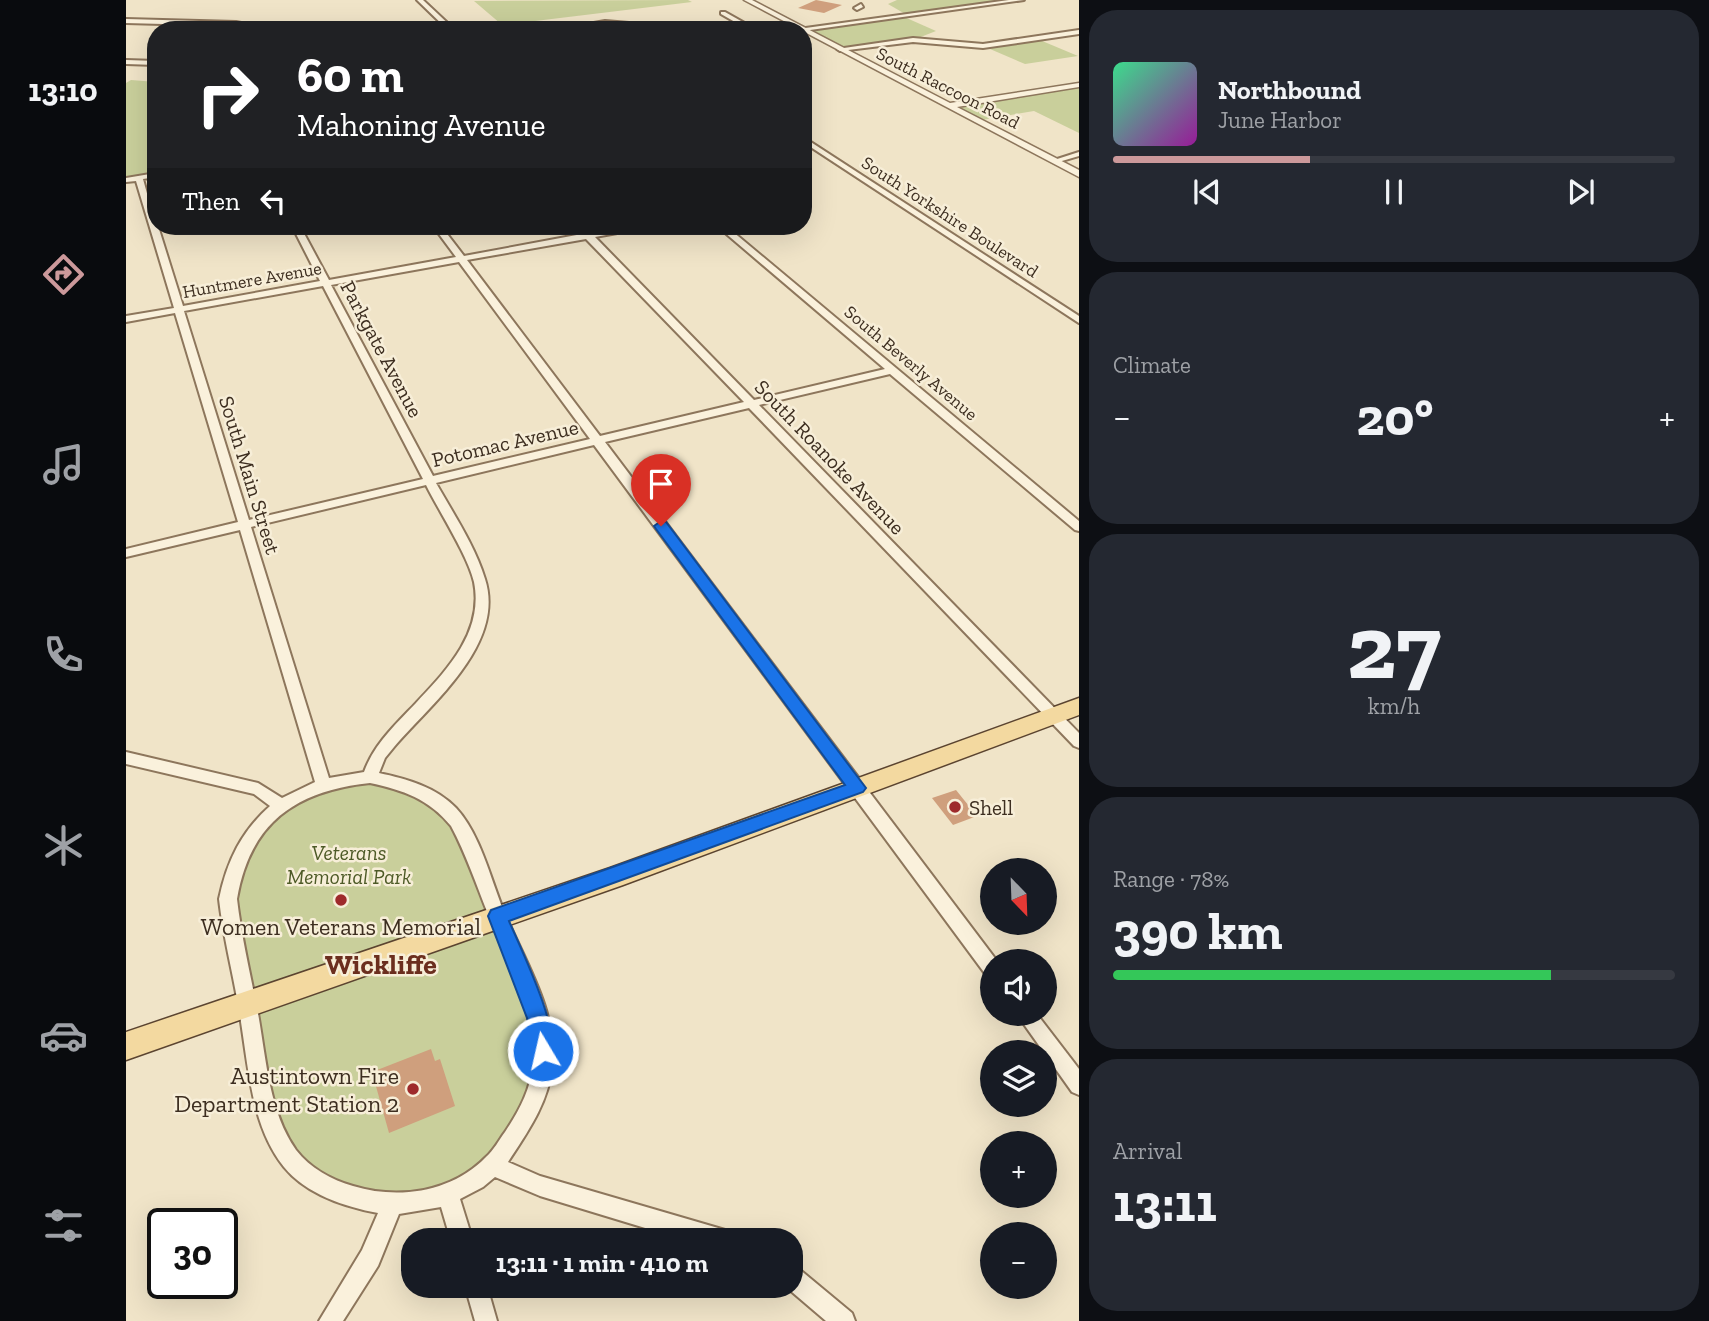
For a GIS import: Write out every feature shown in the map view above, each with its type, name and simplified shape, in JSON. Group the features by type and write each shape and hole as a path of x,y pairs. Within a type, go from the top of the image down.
{"main road":[{"path":"126,1046 857,788 1079,706"}],"street":[{"path":"420,0 442,21"},
{"name":"South Raccoon Road","path":"747,0 784,21"},
{"path":"930,0 947,10"},
{"path":"812,28 1021,0"},
{"path":"723,13 738,21"},
{"path":"126,22 147,22"},
{"path":"840,49 914,40 983,46 1079,32"},
{"name":"South Raccoon Road","path":"812,36 1079,174"},
{"path":"126,62 147,63"},
{"path":"948,106 1079,85"},
{"name":"South Yorkshire Boulevard","path":"812,145 1079,320"},
{"path":"1055,161 1079,155"},
{"path":"126,180 147,177"},
{"name":"South Main Street","path":"139,178 147,204"},
{"name":"South Main Street","path":"156,235 323,783"},
{"name":"Parkgate Avenue","path":"301,235 478,577 481,610 469,649 449,676 381,750 370,777"},
{"path":"444,235 980,953"},
{"name":"Huntmere Avenue","path":"126,318 461,258 561,235"},
{"name":"South Roanoke Avenue","path":"588,235 1079,742"},
{"name":"South Beverly Avenue","path":"732,235 1079,527"},
{"name":"Potomac Avenue","path":"126,553 892,370"},
{"path":"126,758 258,789 281,805"},
{"path":"370,777 419,790 449,810 464,834 538,1018 543,1051 537,1091 532,1104 518,1131 492,1166 462,1189 448,1195 392,1206 357,1199 326,1188 292,1160 279,1142 270,1115 229,917 229,880 243,846 281,805 323,783 370,777"},
{"path":"1035,1026 1079,1085"},
{"path":"492,1166 540,1186 681,1228"},
{"path":"448,1195 458,1228"},
{"path":"330,1321 370,1258 392,1206"},
{"path":"803,1287 844,1321"},
{"path":"479,1298 486,1321"}],"green space":[{"path":"897,0 1021,0 907,15 888,4"},
{"path":"474,1 692,2 535,21 497,21"},
{"path":"902,16 936,31 913,40 840,49 812,35 812,28"},
{"path":"1035,38 1078,56 1025,64 983,46"},
{"path":"131,80 147,81 147,176 126,180 126,83"},
{"path":"1079,85 1079,133 1034,111 976,121 948,106"},
{"name":"Veterans Memorial Park","path":"370,777 449,810 538,1018 532,1104 462,1189 357,1199 279,1142 229,880 281,805"}],"building":[{"path":"816,0 842,5 824,13 798,8"},
{"name":"Shell","path":"956,790 977,816 953,825 932,798"},
{"name":"Austintown Fire Department Station 2","path":"431,1049 435,1061 440,1059 455,1106 389,1133 372,1072"}],"place":[{"name":"Shell","path":"955,807"},
{"name":"Women Veterans Memorial","path":"341,900"},
{"name":"Austintown Fire Department Station 2","path":"413,1089"}],"district":[{"name":"Wickliffe","path":"381,964"}],"route":[{"path":"543,1051 538,1018 498,916 857,788 661,526"}]}
